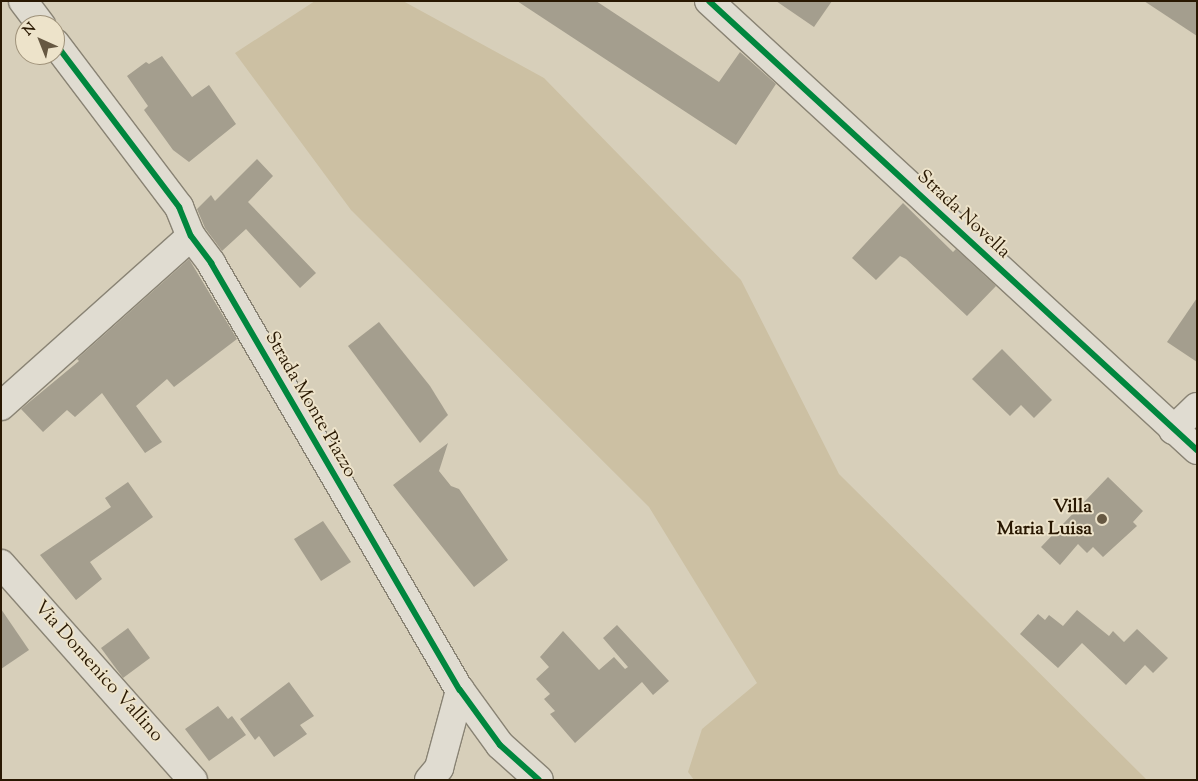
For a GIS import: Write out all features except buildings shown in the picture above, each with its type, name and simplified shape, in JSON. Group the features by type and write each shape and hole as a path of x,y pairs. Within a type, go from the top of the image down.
{"street":[{"path":"23,1 34,15"},
{"name":"Strada Novella","path":"709,1 1173,430 1197,450"},
{"name":"Strada Monte Piazzo","path":"65,56 179,207 191,236 211,263 460,690 500,745 539,780"},
{"path":"1,406 191,236"},
{"path":"1173,430 1197,406"},
{"name":"Via Domenico Vallino","path":"1,564 193,780"},
{"path":"429,780 439,768 460,690"}],"shaded area":[{"path":"315,1 403,1 544,78 741,280 839,474 1147,780 694,780 688,772 702,729 757,683 649,507 351,210 235,53"}],"cycle path":[{"path":"709,1 1197,450"},
{"path":"65,56 179,207 191,236 211,263 460,690 500,745 539,780"}],"place":[{"name":"Villa Maria Luisa","path":"1102,519"}]}
